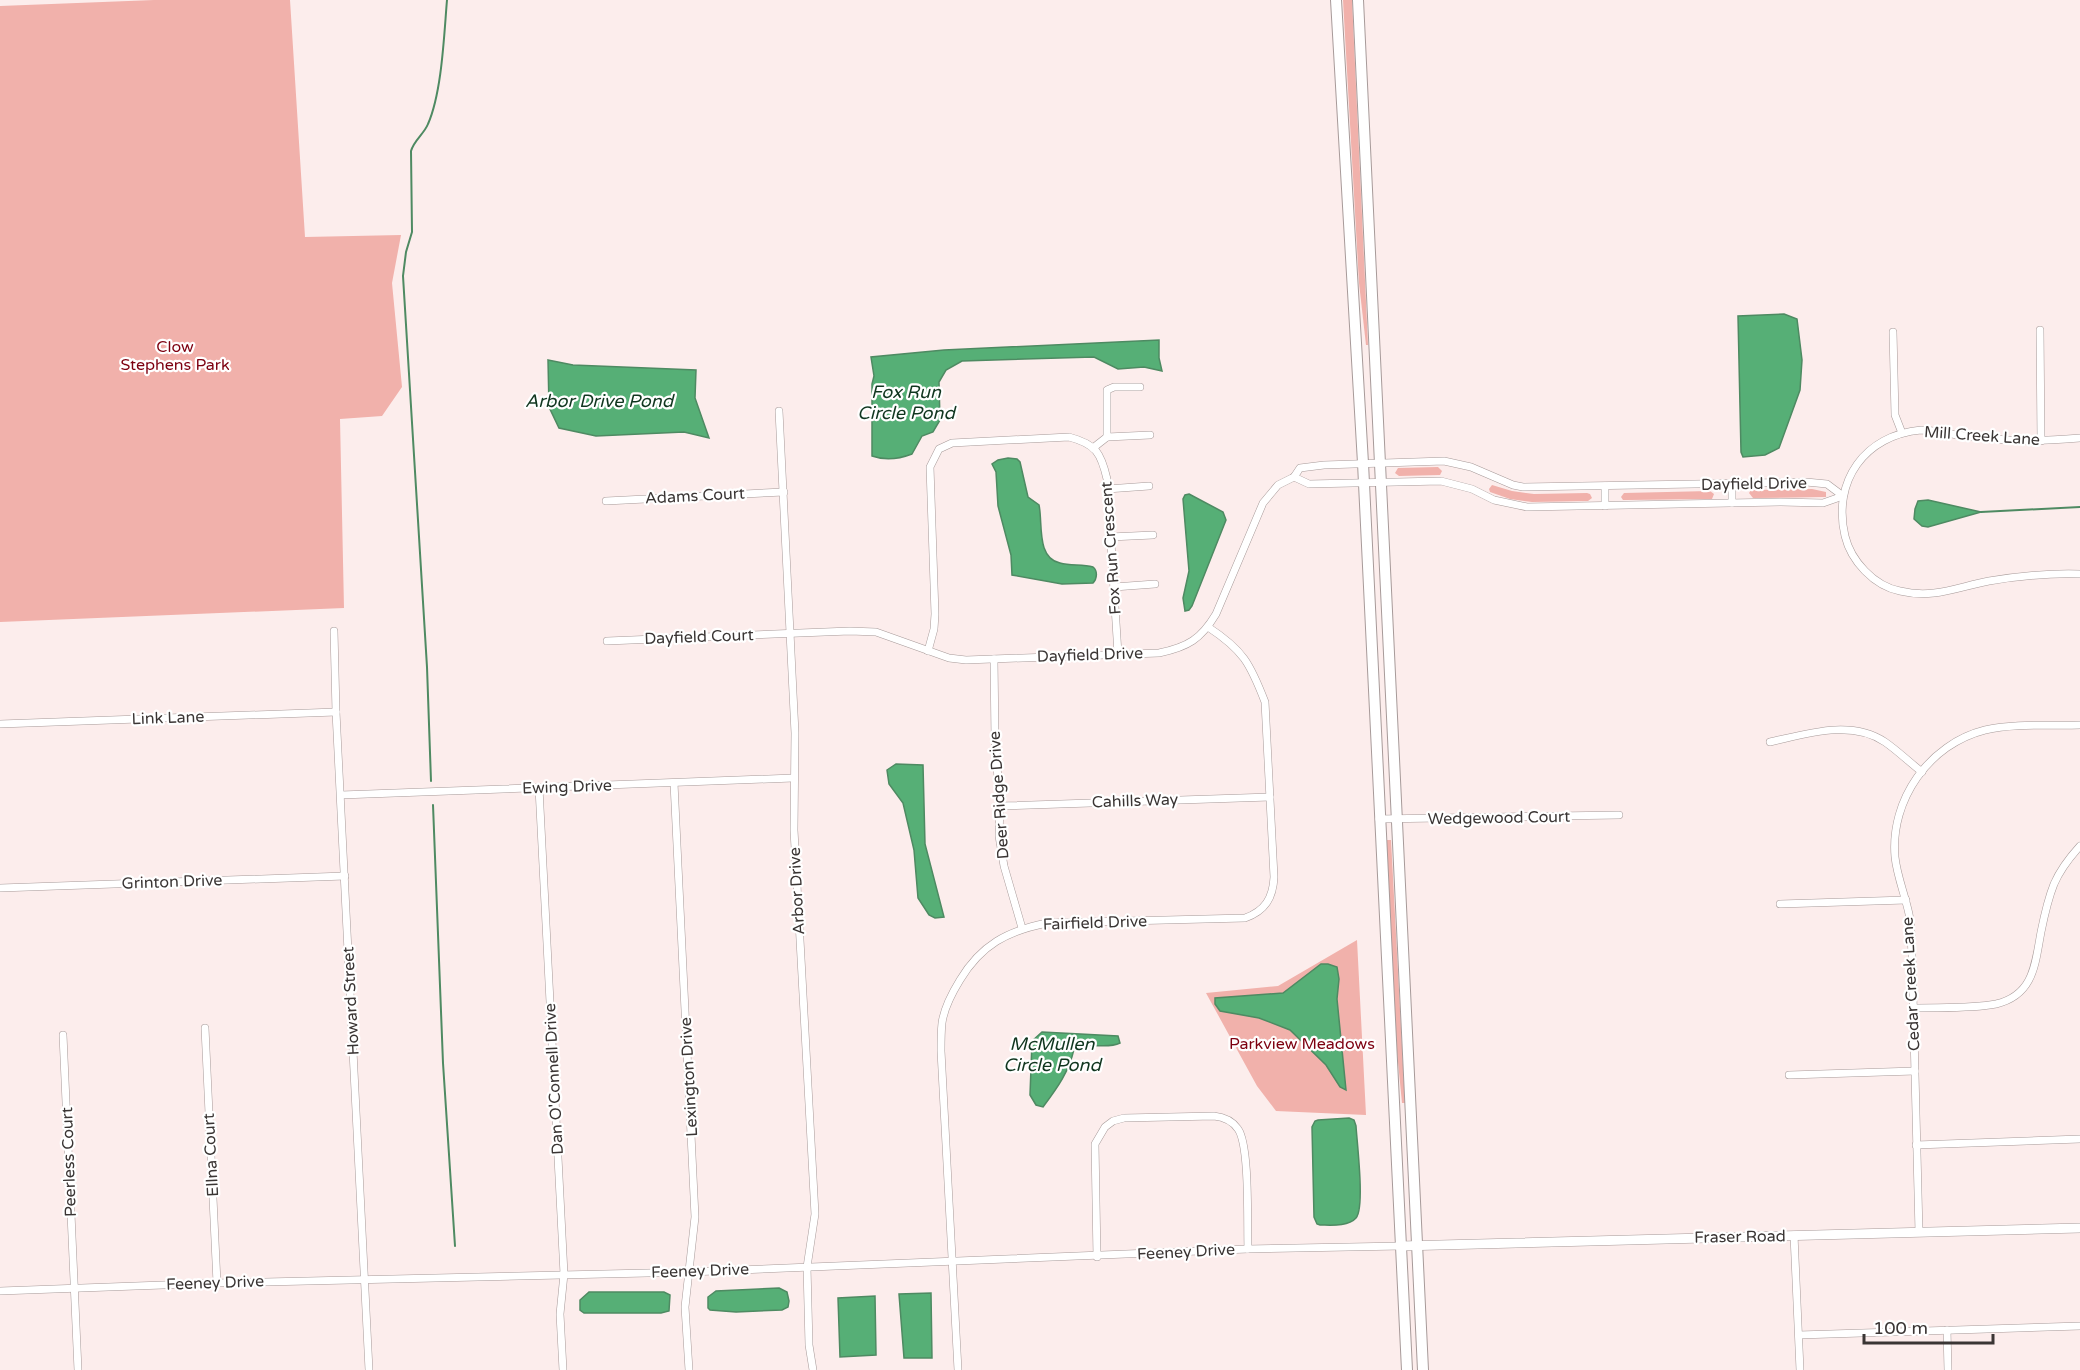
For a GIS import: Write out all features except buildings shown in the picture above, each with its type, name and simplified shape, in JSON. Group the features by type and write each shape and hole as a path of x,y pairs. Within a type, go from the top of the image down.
{"main road":[{"path":"1336,0 1363,463 1407,1370"},
{"path":"1358,0 1423,1370"}],"street":[{"path":"2040,330 2041,441"},
{"path":"1893,332 1895,415 1902,433"},
{"path":"1107,437 1107,390 1114,387 1140,387"},
{"name":"Arbor Drive","path":"779,411 795,733 794,830 815,1214 807,1268 809,1345 813,1370"},
{"name":"Mill Creek Lane","path":"1843,496 1853,470 1866,452 1881,442 1902,433 1923,430 1980,438 2041,441 2080,438"},
{"path":"928,651 935,614 930,467 939,449 952,443 1070,437 1086,441 1093,448 1107,437 1150,435"},
{"name":"Fox Run Crescent","path":"1093,448 1102,457 1107,489 1118,654"},
{"name":"Dayfield Drive","path":"791,634 876,632 958,659 1159,653 1179,649 1197,638 1208,627 1216,614 1263,503 1278,485 1293,477 1300,468 1363,463 1444,461 1471,467 1523,488 1806,482 1827,484 1843,496"},
{"name":"Dayfield Drive","path":"1293,477 1309,484 1441,481 1455,483 1494,500 1527,507 1823,503 1843,496"},
{"path":"1732,483 1732,503"},
{"path":"1107,489 1149,486"},
{"path":"1605,486 1605,506"},
{"name":"Adams Court","path":"606,501 784,492"},
{"path":"1843,496 1840,514 1845,539 1858,564 1876,580 1896,591 1918,595 1940,594 1988,582 2032,575 2080,574"},
{"path":"1110,537 1154,535"},
{"path":"1114,587 1155,584"},
{"name":"Fairfield Drive","path":"958,1370 941,1051 942,1022 951,994 967,968 983,950 1022,928 1047,923 1236,919 1254,914 1265,907 1270,899 1274,886 1265,702 1244,655 1229,641 1208,627"},
{"name":"Howard Street","path":"334,631 336,712 369,1370"},
{"name":"Dayfield Court","path":"607,641 791,634"},
{"name":"Deer Ridge Drive","path":"994,658 995,739 1000,806 999,836 1004,866 1022,928"},
{"name":"Link Lane","path":"0,724 336,712"},
{"name":"Cedar Creek Lane","path":"1919,1232 1911,925 1897,868 1896,828 1907,794 1922,772 1945,749 1982,731 2003,727 2080,725"},
{"path":"1770,742 1829,730 1866,734 1883,741 1922,772"},
{"name":"Ewing Drive","path":"341,795 793,778"},
{"name":"Lexington Drive","path":"674,783 695,1217 685,1307 689,1370"},
{"name":"Dan O'Connell Drive","path":"539,788 564,1274 560,1314 563,1370"},
{"name":"Cahills Way","path":"1000,806 1270,797"},
{"name":"Wedgewood Court","path":"1379,819 1619,815"},
{"path":"1913,1008 1989,1005 2005,1001 2023,987 2035,969 2043,923 2054,885 2080,846"},
{"name":"Grinton Drive","path":"0,888 345,876"},
{"path":"1780,904 1906,900"},
{"name":"Ellna Court","path":"205,1028 217,1283"},
{"name":"Peerless Court","path":"63,1035 78,1370"},
{"path":"1789,1075 1915,1071"},
{"path":"1097,1257 1095,1144 1105,1127 1113,1121 1124,1118 1214,1116 1223,1117 1237,1127 1244,1147 1248,1249"},
{"path":"1916,1144 2080,1139"},
{"name":"Fraser Road","path":"1401,1246 2080,1228"},
{"path":"1794,1236 1800,1370"},
{"name":"Feeney Drive","path":"0,1291 217,1283 690,1272 1248,1249 1401,1246"},
{"path":"1799,1335 2080,1326"},
{"path":"1947,1330 1948,1370"}],"green space":[{"name":"Clow Stephens Park","path":"154,0 290,0 305,237 401,235 392,283 402,387 382,416 340,419 344,608 0,622 0,6"},
{"path":"1343,0 1352,0 1368,345 1366,345 1359,283"},
{"path":"1438,467 1442,471 1440,475 1399,476 1395,473 1398,468"},
{"path":"1492,485 1534,494 1587,493 1592,498 1588,501 1532,502 1510,499 1490,492"},
{"path":"1812,489 1826,492 1826,497 1753,498 1749,493 1751,490"},
{"path":"1710,491 1714,494 1712,499 1623,500 1621,497 1624,493"},
{"path":"1386,840 1391,840 1405,1103 1402,1103 1397,1052"},
{"name":"Parkview Meadows","path":"1357,940 1366,1115 1276,1111 1257,1086 1206,993 1278,986"}],"water":[{"path":"1784,314 1797,319 1802,360 1800,390 1779,448 1765,455 1743,457 1741,452 1738,316"},
{"name":"Fox Run Circle Pond","path":"1159,340 1162,371 1144,367 1118,369 1094,357 962,361 946,370 939,382 940,420 933,432 922,436 912,454 892,459 872,456 874,376 871,357 944,350"},
{"name":"Arbor Drive Pond","path":"548,360 573,365 696,370 695,398 709,438 684,432 596,436 559,428 549,407"},
{"path":"1008,458 1017,459 1020,462 1028,497 1039,505 1042,539 1047,554 1052,560 1060,563 1093,567 1096,575 1093,583 1062,584 1012,575 1011,555 998,506 996,472 992,464"},
{"path":"1189,494 1223,512 1226,520 1192,606 1185,611 1183,598 1189,571 1183,499"},
{"path":"1928,500 1981,512 1928,527 1922,526 1914,519 1915,509 1918,501"},
{"path":"896,764 923,765 925,844 944,917 935,918 929,915 918,898 914,850 903,803 889,784 887,770"},
{"path":"1321,964 1337,967 1339,979 1337,999 1346,1090 1340,1087 1326,1065 1290,1030 1259,1018 1220,1011 1215,1004 1215,998 1283,993"},
{"name":"McMullen Circle Pond","path":"1042,1032 1118,1036 1120,1043 1074,1049 1066,1072 1043,1107 1036,1105 1030,1095 1032,1041"},
{"path":"1349,1118 1354,1120 1356,1126 1359,1160 1359,1212 1353,1221 1348,1223 1320,1225 1314,1217 1312,1127 1318,1120"},
{"path":"779,1288 787,1292 789,1301 788,1307 782,1310 736,1312 708,1308 708,1297 716,1291"},
{"path":"589,1292 664,1292 670,1295 669,1311 661,1313 584,1313 580,1310 580,1300"},
{"path":"931,1293 932,1358 904,1358 899,1294"},
{"path":"875,1296 876,1355 840,1357 838,1298"}],"waterway":[{"path":"431,781 427,667 403,276 406,252 412,232 411,151 428,124 433,111 442,63 447,0"},
{"path":"1981,512 2080,507"},
{"path":"433,805 443,1063 455,1246"}]}
